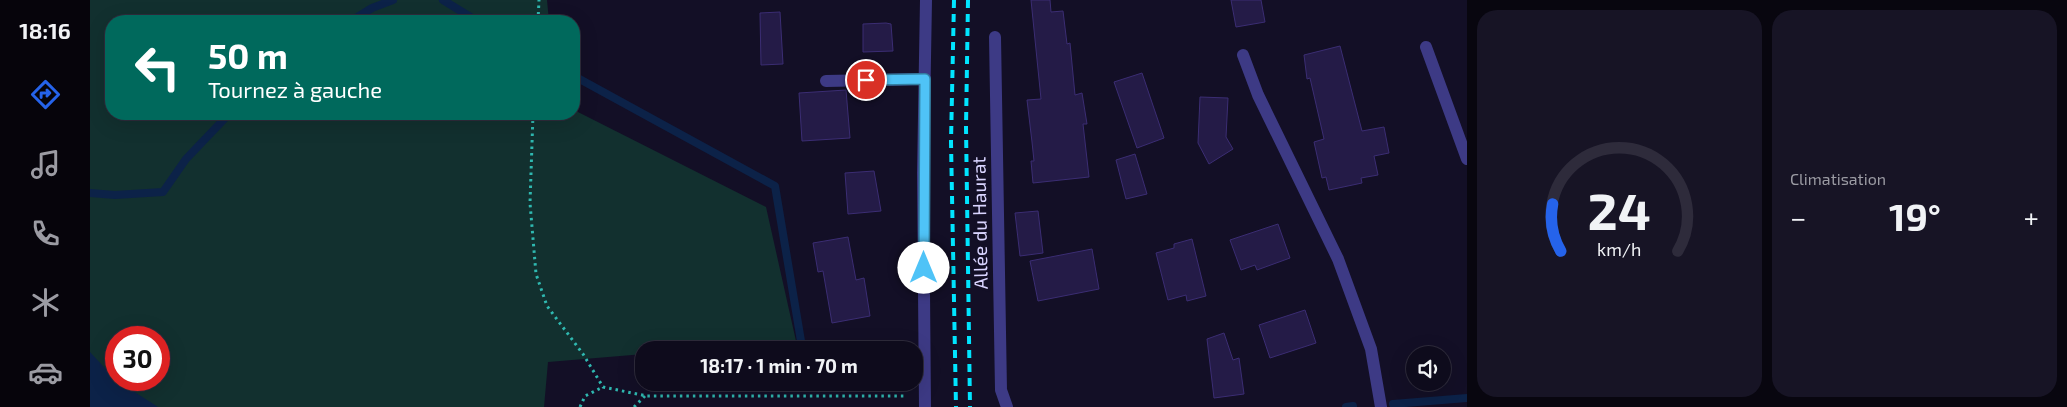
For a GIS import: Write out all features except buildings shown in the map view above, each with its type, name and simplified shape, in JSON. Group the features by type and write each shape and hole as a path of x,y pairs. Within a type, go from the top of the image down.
{"street":[{"path":"925,404 926,0"},
{"name":"Allée du Haurat","path":"995,37 1001,390 1007,407"},
{"path":"1426,47 1467,159"},
{"path":"1243,55 1258,95 1338,259 1371,349 1381,407"},
{"path":"826,81 925,79"}],"path":[{"path":"538,0 538,15"},
{"path":"533,120 530,203 536,274 547,306 583,354 602,387"},
{"path":"580,407 585,396 602,387 646,396 903,395 925,404"},
{"path":"634,407 646,396"}],"green space":[{"path":"90,0 547,0 548,15 105,15 105,120 580,120 580,113 766,207 796,341 635,341 635,355 548,362 544,407 90,407"}],"water":[{"path":"90,352 105,368 105,391 133,391 158,407 90,407"}],"waterway":[{"path":"361,15 372,8 393,0"},
{"path":"443,0 467,15"},
{"path":"580,79 775,186 801,341"},
{"path":"90,193 115,195 163,192 186,159 223,120"},
{"path":"1393,404 1467,398"},
{"path":"1346,407 1353,406"}],"railway":[{"path":"954,0 951,142 956,407"},
{"path":"968,0 966,127 970,407"}],"route":[{"path":"866,80 925,79 923,173 924,268"}]}
